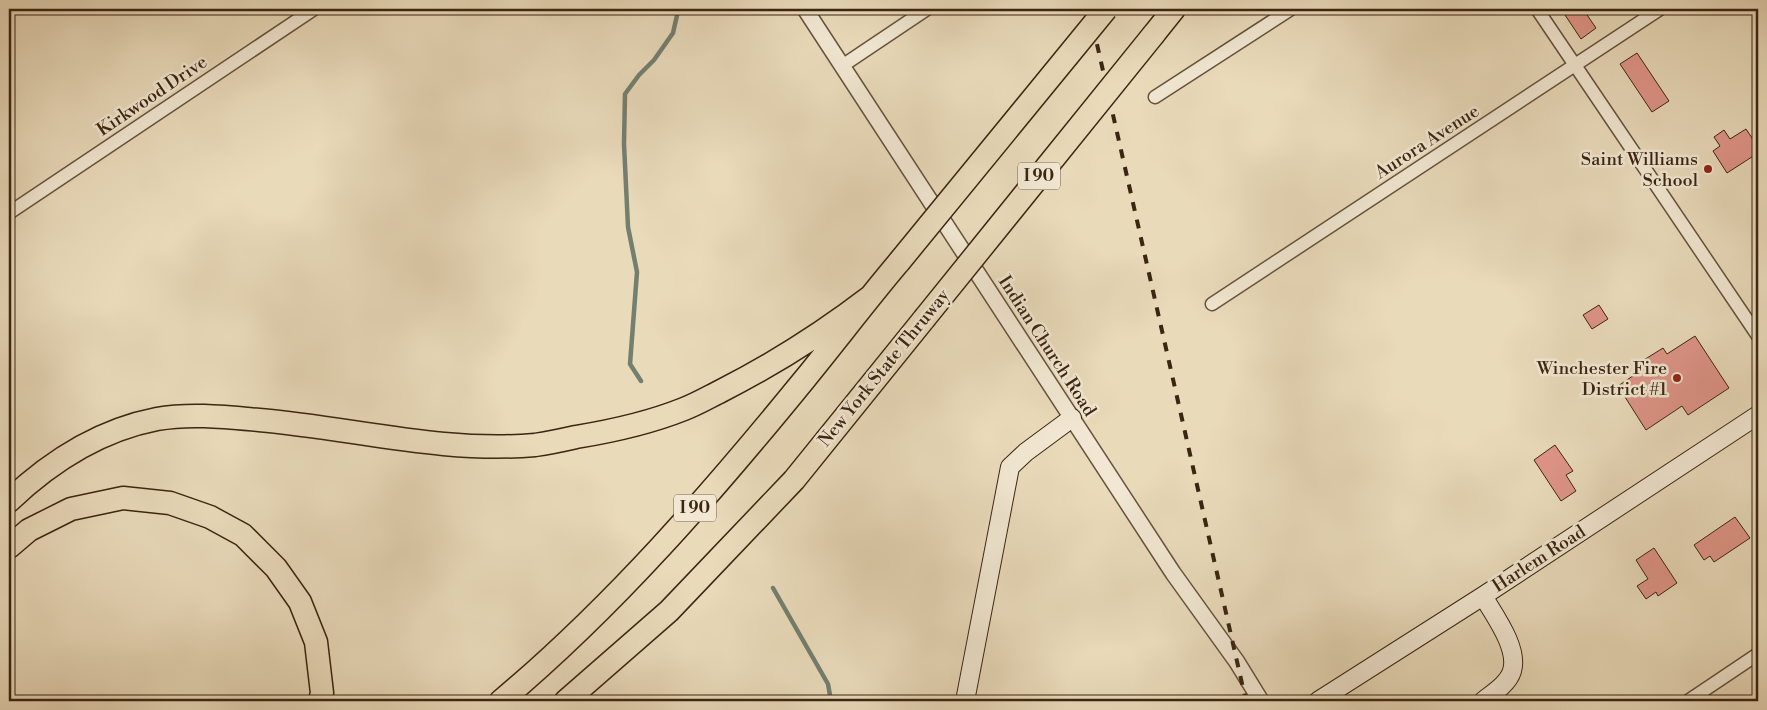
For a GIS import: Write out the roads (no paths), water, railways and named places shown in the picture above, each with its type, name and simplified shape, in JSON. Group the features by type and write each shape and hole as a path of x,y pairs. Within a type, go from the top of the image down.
{"highway":[{"name":"I 90","path":"501,701 535,672 614,596 671,536 734,464 1106,9"},
{"name":"New York State Thruway","path":"568,700 668,611 794,480 1174,9"},
{"path":"9,501 32,479 67,455 111,432 158,419 210,415 282,422 432,444 487,447 537,444 639,425 685,409 747,378 826,330 870,296"},
{"path":"9,547 29,530 71,509 122,498 170,503 210,516 243,536 276,568 300,602 316,642 322,693 320,701"}],"main road":[{"name":"Harlem Road","path":"1318,701 1483,596 1758,415"},
{"path":"965,701 1010,467 1026,452 1072,418"},
{"path":"1482,701 1502,687 1512,672 1514,656 1505,634 1483,596"}],"street":[{"name":"Kirkwood Drive","path":"9,212 314,9"},
{"name":"Indian Church Road","path":"805,9 1173,573 1237,662 1261,701"},
{"path":"842,66 927,9"},
{"path":"1155,97 1291,9"},
{"path":"1537,9 1758,336"},
{"name":"Aurora Avenue","path":"1212,304 1660,9"},
{"path":"1688,701 1758,654"}],"waterway":[{"path":"641,381 630,364 637,272 628,227 624,144 625,94 639,75 654,60 673,33 678,11"},
{"path":"773,588 828,684 831,701"}],"railway":[{"path":"1089,9 1246,701"}],"place":[{"name":"Saint Williams School","path":"1708,169"},
{"name":"Winchester Fire District #1","path":"1677,378"}]}
